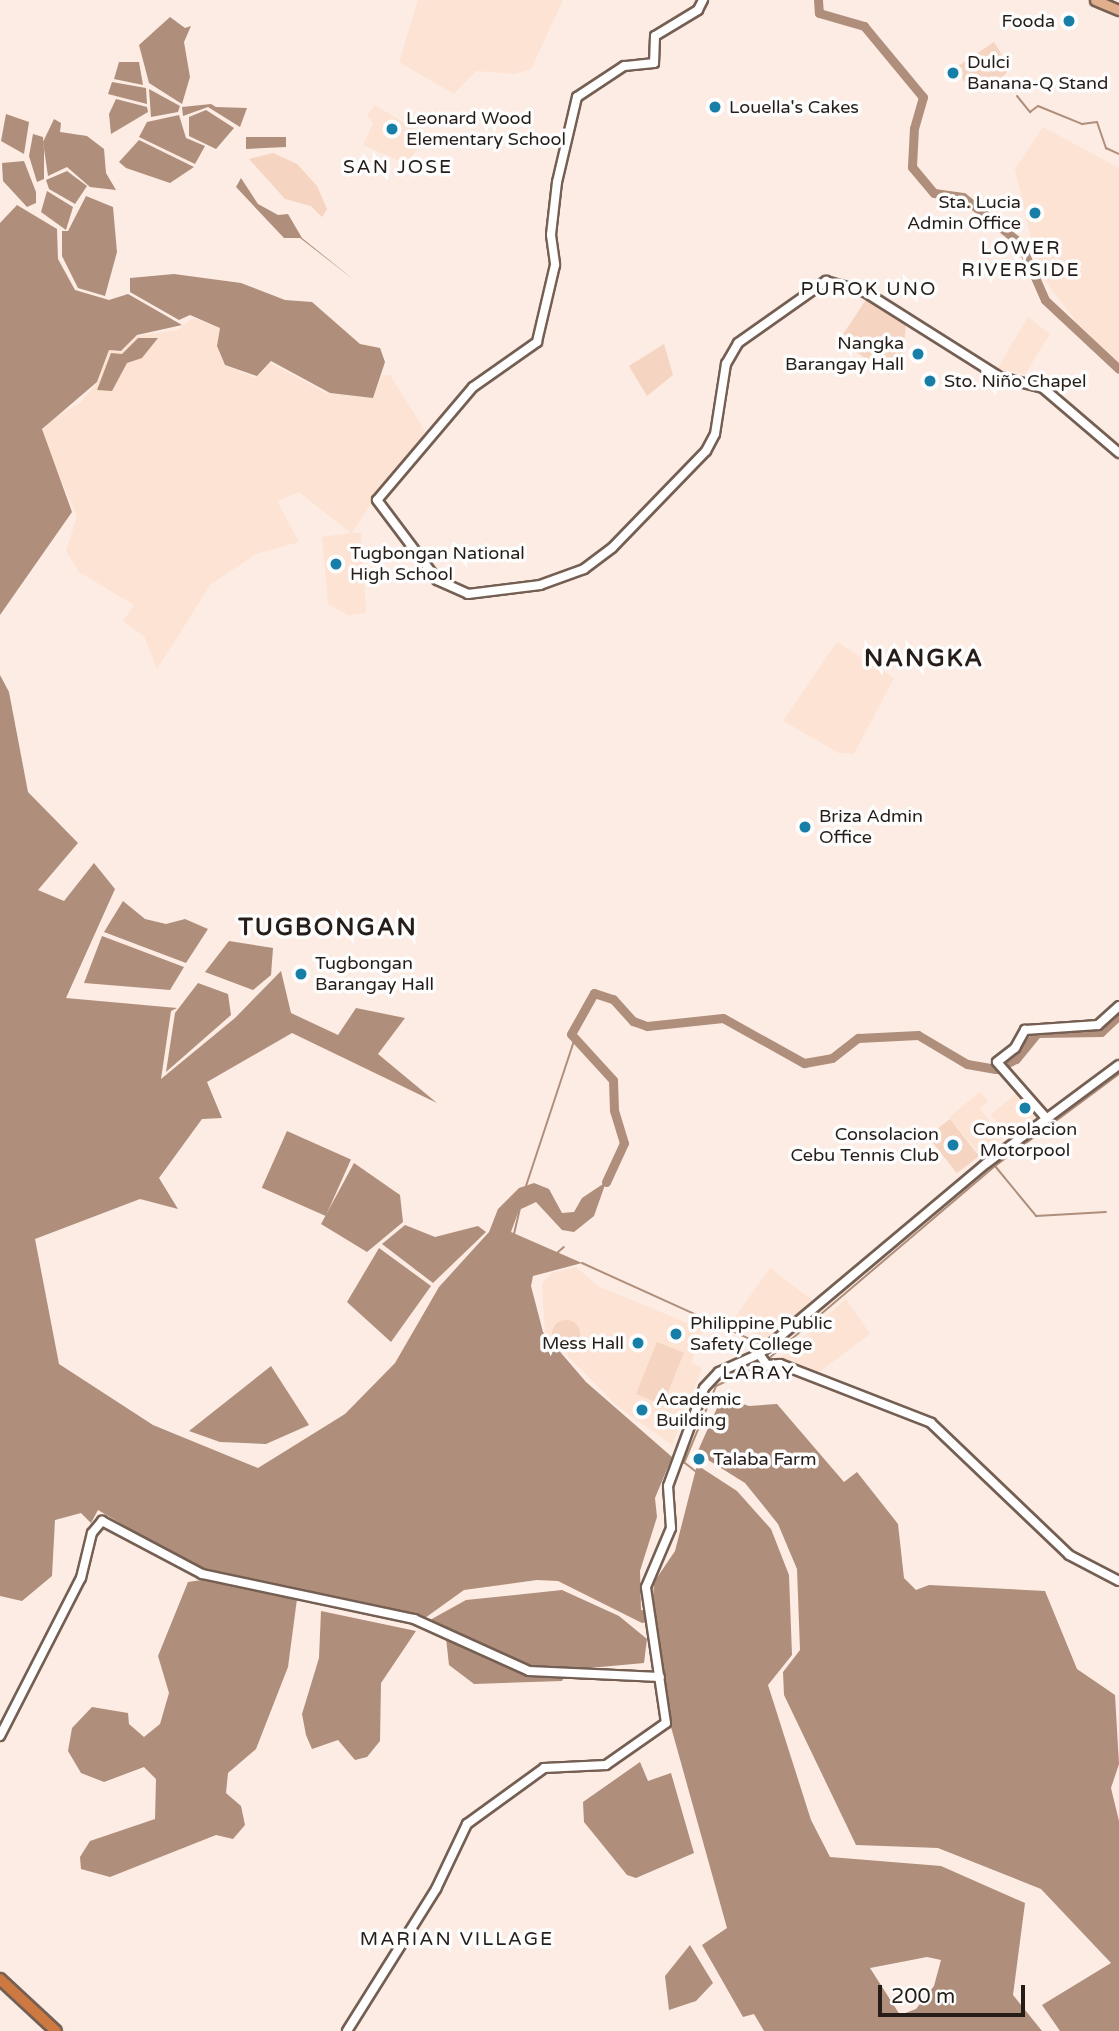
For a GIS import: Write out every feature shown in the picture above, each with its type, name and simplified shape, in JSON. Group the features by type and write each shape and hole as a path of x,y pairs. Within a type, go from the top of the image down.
{"highway":[{"path":"0,1979 56,2031"}],"main road":[{"path":"1095,0 1119,10"},
{"path":"1109,0 1119,4"}],"street":[{"path":"703,0 698,10 655,36 654,62 620,68 575,100 557,182 549,301 537,342 473,387 377,503 437,580 468,594 540,585 584,569 626,536 706,451 715,434 726,364 749,331 826,281 865,292 1000,377 1043,387 1119,453"},
{"path":"1046,1118 1000,1065 1015,1048 1025,1030 1098,1025 1119,1006"},
{"path":"347,2031 436,1889 467,1824 544,1768 606,1765 632,1743 658,1731 666,1716 646,1587 671,1528 668,1486 701,1393 719,1372 763,1359 1046,1118 1119,1065"},
{"path":"763,1359 931,1423 1069,1555 1119,1581"},
{"path":"0,1736 81,1578 95,1525 105,1521 202,1574 414,1619 529,1671 605,1677 660,1677"}],"shaded area":[{"path":"418,0 563,0 531,69 515,74 476,71 454,94 399,62"},
{"path":"170,17 185,28 191,26 184,42 190,77 182,104 149,83 139,45"},
{"path":"994,42 1008,65 1006,74 981,93 963,80 958,66"},
{"path":"119,62 139,62 143,85 114,79"},
{"path":"112,82 146,88 147,104 108,94"},
{"path":"149,89 180,106 178,112 151,117"},
{"path":"116,99 147,107 148,112 111,134 109,114"},
{"path":"211,104 216,107 247,108 240,127 208,107 183,116 182,107"},
{"name":"Leonard Wood Elementary School","path":"375,105 425,136 407,164 363,145 373,123 367,115"},
{"path":"206,110 234,128 216,149 189,136 189,117"},
{"path":"6,114 29,122 24,154 1,141"},
{"path":"179,115 186,138 205,146 195,164 139,137 147,122"},
{"path":"54,119 61,123 60,132 87,136 104,149 106,173 116,190 90,187 67,167 48,176 43,142"},
{"path":"1043,127 1119,168 1119,362 1078,324 1039,273 1015,169"},
{"path":"33,134 43,137 44,179 37,182 29,156"},
{"path":"246,137 286,137 286,147 246,149"},
{"path":"139,140 194,167 170,183 126,168 119,162"},
{"path":"273,153 297,164 317,186 327,209 322,217 311,206 285,199 249,159"},
{"path":"24,161 36,192 36,203 27,207 3,181 2,163"},
{"path":"67,171 87,186 75,204 49,189 46,180"},
{"path":"241,178 258,204 278,215 288,214 302,238 354,280 300,238 284,238 236,187"},
{"path":"47,191 73,207 66,230 41,212"},
{"path":"86,196 113,207 117,252 105,296 78,288 62,256 62,231 68,231"},
{"path":"17,205 57,229 58,259 75,290 109,300 128,294 182,325 137,335 121,351 109,350 97,382 42,429 72,512 0,615 0,223"},
{"path":"174,274 241,283 285,300 312,302 360,344 380,348 385,362 373,398 330,393 271,361 257,376 225,365 217,346 220,328 190,315 179,320 130,292 130,278"},
{"path":"868,297 906,324 903,353 889,375 839,340"},
{"path":"1028,317 1050,334 1025,374 997,369"},
{"path":"193,318 220,328 217,346 224,365 256,378 270,363 326,393 373,398 382,375 390,375 430,439 375,498 352,533 361,533 366,613 348,615 328,604 322,537 351,533 299,492 277,501 299,542 256,554 211,584 157,669 144,636 123,621 134,605 79,572 66,551 77,516 41,435 48,422 81,402 97,383 109,350 121,352 137,336 177,330"},
{"path":"138,338 158,338 142,358 127,363 112,391 97,390 111,353 122,354"},
{"path":"664,344 673,375 647,396 629,366"},
{"path":"837,642 894,678 854,754 839,753 783,721"},
{"path":"0,675 9,692 28,792 78,843 38,890 64,901 94,863 115,889 66,998 177,1008 171,1011 161,1079 235,1018 281,971 291,1013 338,1035 356,1008 405,1018 378,1054 437,1103 292,1033 207,1082 222,1118 202,1119 159,1178 178,1209 140,1199 35,1239 59,1364 153,1425 258,1468 345,1414 395,1363 439,1287 489,1232 498,1209 519,1188 534,1183 549,1189 562,1213 574,1212 582,1198 606,1182 594,1216 574,1232 562,1230 536,1202 519,1210 511,1232 582,1263 533,1276 531,1286 543,1332 586,1382 672,1457 655,1498 657,1517 640,1571 641,1610 652,1611 654,1582 675,1551 697,1465 737,1491 771,1529 789,1575 792,1655 768,1685 811,1820 830,1857 941,1866 1025,1903 1013,1995 1042,2031 764,2031 754,2014 743,2017 702,1945 727,1928 671,1727 655,1621 642,1623 558,1581 537,1580 464,1590 425,1618 193,1566 98,1510 91,1523 81,1513 55,1520 52,1576 22,1601 0,1596","holes":["927,1957 941,1960 934,1986 916,2009 900,2015 870,1968"]},
{"path":"123,901 145,919 166,924 185,919 208,929 186,963 104,932"},
{"path":"102,936 184,967 170,990 84,983"},
{"path":"229,941 273,948 271,975 253,990 205,972"},
{"path":"198,983 228,994 231,1015 166,1072 175,1013"},
{"path":"1019,1091 1039,1115 1011,1139 991,1115"},
{"path":"980,1092 988,1101 980,1109 1003,1138 981,1156 949,1117"},
{"name":"Consolacion Cebu Tennis Club","path":"950,1119 979,1156 957,1173 928,1136"},
{"path":"287,1131 351,1159 326,1216 262,1188"},
{"path":"354,1163 400,1195 403,1222 367,1252 321,1224"},
{"path":"405,1225 435,1237 478,1226 486,1232 433,1283 382,1244"},
{"path":"379,1248 431,1286 391,1342 347,1302"},
{"path":"576,1267 598,1286 704,1330 691,1362 702,1368 672,1445 617,1406 545,1333 542,1284 552,1273"},
{"path":"770,1268 816,1303 768,1342 733,1320"},
{"path":"846,1299 870,1334 815,1375 779,1359"},
{"path":"566,1320 576,1324 580,1334 576,1344 566,1348 556,1344 552,1334 556,1324"},
{"path":"657,1342 684,1353 663,1405 636,1394"},
{"path":"271,1366 309,1425 266,1444 220,1442 189,1431"},
{"path":"722,1397 749,1406 777,1404 844,1482 857,1472 898,1524 904,1578 916,1590 929,1585 1045,1591 1077,1669 1115,1695 1119,1764 1111,1788 1119,1821 1119,2031 1060,2031 1042,2005 1111,1963 1041,1889 938,1848 856,1845 784,1695 783,1672 800,1650 797,1569 778,1524 745,1483 697,1453"},
{"path":"202,1580 297,1599 288,1667 256,1749 228,1773 226,1793 241,1806 245,1825 233,1839 216,1835 110,1877 81,1869 80,1857 90,1841 155,1819 156,1779 144,1767 104,1782 81,1773 68,1751 72,1728 92,1707 128,1713 129,1724 144,1737 160,1724 169,1693 158,1656 188,1582"},
{"path":"562,1590 619,1616 647,1639 644,1663 568,1670 562,1681 474,1684 449,1665 445,1629 430,1620 466,1600"},
{"path":"321,1611 416,1631 381,1683 380,1741 367,1757 355,1760 338,1740 312,1749 306,1735 302,1714 319,1658"},
{"path":"640,1762 648,1781 671,1773 694,1853 636,1878 627,1875 584,1822 583,1802"},
{"path":"690,1945 713,1983 696,2001 669,2010 665,1976"}],"waterway":[{"path":"818,0 819,13 864,26 923,97 914,128 912,167 934,193 963,197 1020,243 1045,300 1119,369"},
{"path":"1017,96 1030,112 1038,106 1082,124 1097,122 1106,148 1119,154"},
{"path":"606,1182 624,1143 614,1110 613,1080 571,1034 594,993 613,999 633,1021 647,1026 723,1018 804,1063 832,1058 858,1038 918,1035 967,1064 996,1069 1016,1059 1037,1033 1101,1032 1119,1015"},
{"path":"526,1186 574,1041"},
{"path":"767,1360 995,1166 1119,1074"},
{"path":"995,1166 1036,1216 1106,1212"},
{"path":"514,1234 520,1208"},
{"path":"557,1253 564,1247"},
{"path":"582,1263 763,1345"},
{"path":"426,1314 434,1298"},
{"path":"684,1463 716,1386 763,1364"},
{"path":"681,1460 695,1471"}],"place":[{"name":"Fooda","path":"1069,21"},
{"name":"Dulci Banana-Q Stand","path":"953,73"},
{"name":"Louella's Cakes","path":"715,107"},
{"name":"Leonard Wood Elementary School","path":"392,129"},
{"name":"Sta. Lucia Admin Office","path":"1035,213"},
{"name":"Nangka Barangay Hall","path":"918,354"},
{"name":"Sto. Niño Chapel","path":"930,381"},
{"name":"Tugbongan National High School","path":"336,564"},
{"name":"Briza Admin Office","path":"805,827"},
{"name":"Tugbongan Barangay Hall","path":"301,974"},
{"name":"Consolacion Motorpool","path":"1025,1108"},
{"name":"Consolacion Cebu Tennis Club","path":"953,1145"},
{"name":"Philippine Public Safety College","path":"676,1334"},
{"name":"Mess Hall","path":"638,1343"},
{"name":"Academic Building","path":"642,1410"},
{"name":"Talaba Farm","path":"699,1459"}],"district":[{"name":"SAN JOSE","path":"398,168"},
{"name":"LOWER RIVERSIDE","path":"1021,260"},
{"name":"PUROK UNO","path":"869,290"},
{"name":"NANGKA","path":"924,659"},
{"name":"TUGBONGAN","path":"328,928"},
{"name":"LARAY","path":"759,1374"},
{"name":"MARIAN VILLAGE","path":"457,1940"}]}
